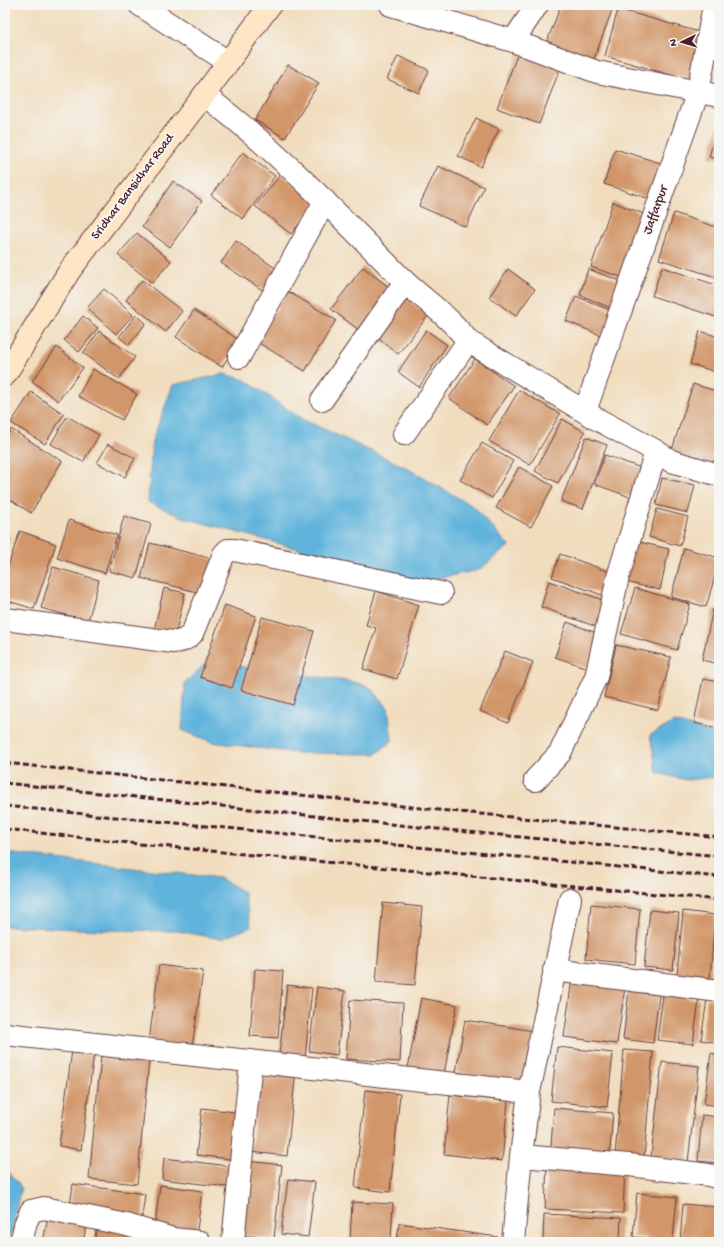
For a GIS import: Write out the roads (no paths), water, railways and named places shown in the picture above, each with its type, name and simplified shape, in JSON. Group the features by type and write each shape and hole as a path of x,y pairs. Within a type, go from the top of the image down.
{"street":[{"path":"140,5 228,62"},
{"name":"Sridhar Bansidhar Road","path":"5,375 70,270 204,95 270,5"},
{"path":"391,5 513,41 597,72 709,94"},
{"path":"513,41 537,5"},
{"name":"Jaffarpur","path":"585,411 709,94 714,5"},
{"path":"204,95 230,114 292,170 326,202 405,282 454,325 468,341 585,411 656,451 670,461 719,475"},
{"path":"239,357 326,202"},
{"path":"322,400 405,282"},
{"path":"404,434 468,341"},
{"path":"535,780 560,753 596,677 618,577 656,451"},
{"path":"5,619 180,642 192,634 224,554 228,550 442,593"},
{"path":"512,1242 520,1156 529,1092 570,899"},
{"path":"554,970 719,991"},
{"path":"5,1034 529,1092"},
{"path":"233,1242 251,1061"},
{"path":"520,1156 629,1165 709,1175 719,1178"},
{"path":"21,1242 26,1222 31,1211 44,1208 127,1225 173,1239 200,1242"}],"water":[{"path":"224,374 245,380 302,419 403,466 474,507 509,546 479,570 420,582 185,518 148,502 152,441 173,385"},
{"path":"207,662 354,682 371,688 388,708 392,741 376,754 298,753 212,742 182,730 185,683"},
{"path":"675,722 711,733 719,744 719,771 714,777 687,780 657,773 650,735"},
{"path":"5,853 219,878 244,892 251,927 221,939 178,931 101,930 5,926"},
{"path":"5,1169 21,1187 9,1242 5,1242"}],"railway":[{"path":"5,763 439,810 719,837"},
{"path":"5,783 437,829 719,856"},
{"path":"5,806 719,877"},
{"path":"5,829 139,844 719,900"}]}
